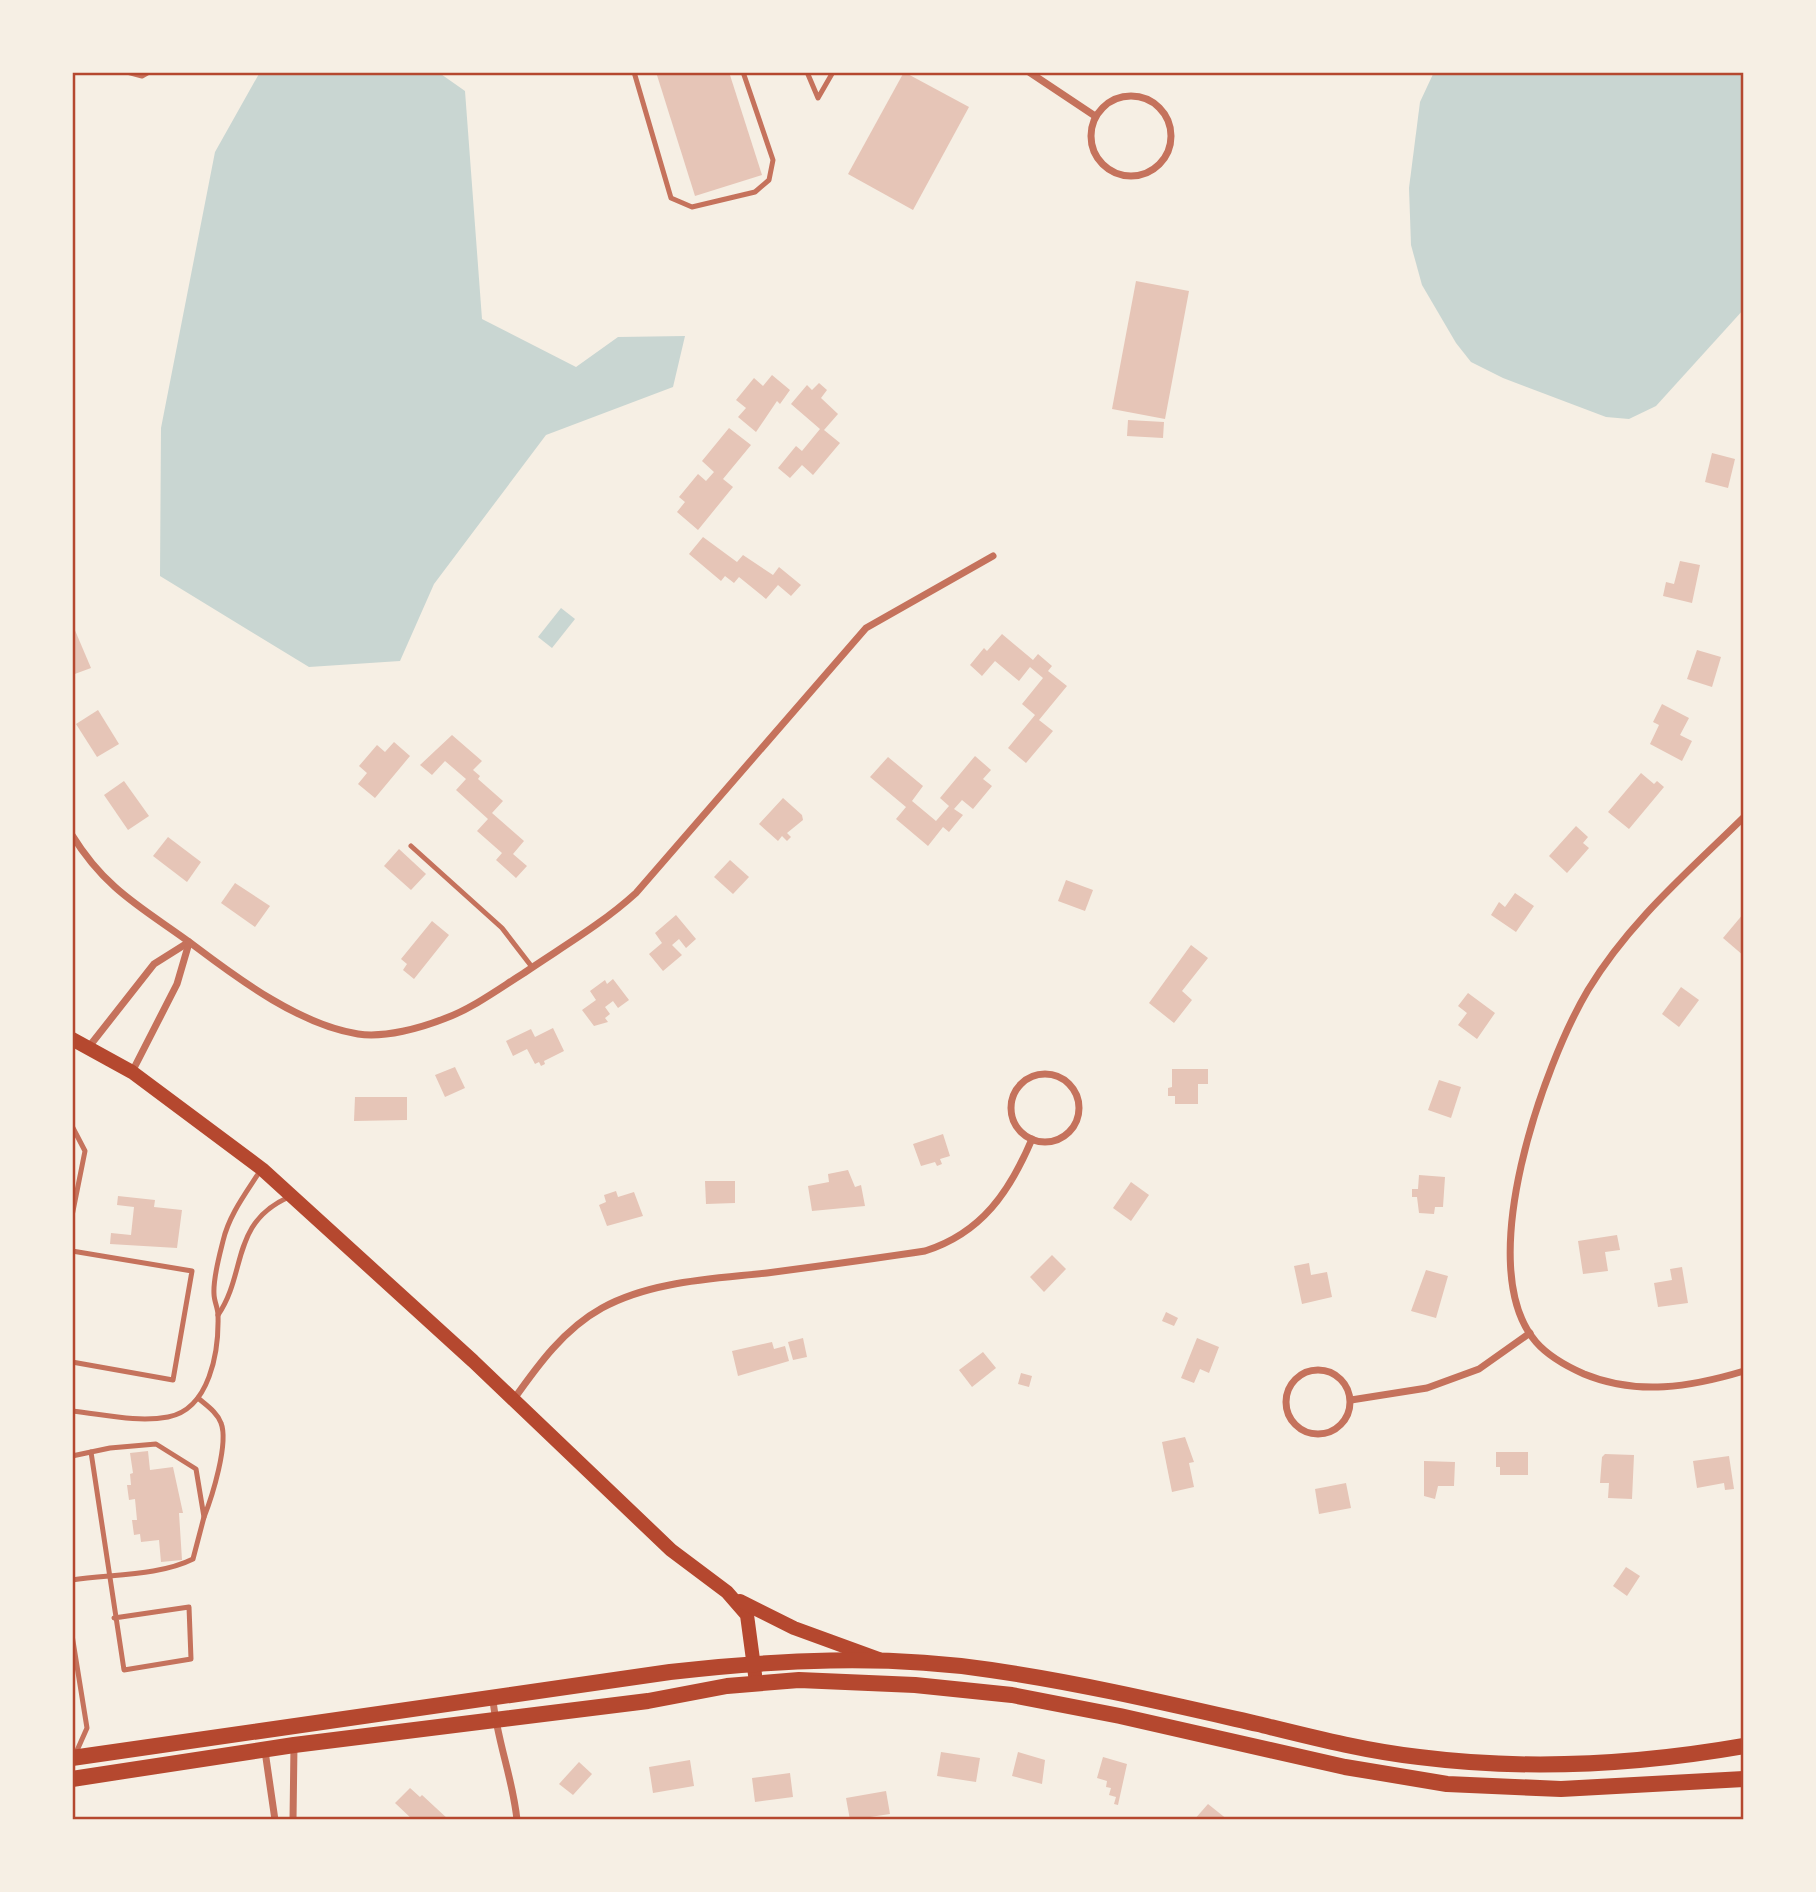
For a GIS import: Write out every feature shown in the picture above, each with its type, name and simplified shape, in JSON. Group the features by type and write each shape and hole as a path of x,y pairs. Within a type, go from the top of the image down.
{"highway":[{"path":"72,1757 493,1700 670,1672 753,1663 882,1661 992,1670 1136,1697 1357,1747 1463,1762 1511,1766 1606,1765 1744,1746"},
{"path":"74,1778 294,1745 636,1702 756,1682 799,1680 902,1684 1012,1695 1120,1716 1345,1768 1447,1784 1561,1789 1744,1779"}],"main road":[{"path":"72,1039 132,1072 293,1195 514,1399 671,1550 752,1609 882,1661"},
{"path":"727,1592 747,1615 756,1682"}],"street":[{"path":"1029,72 1095,116"},
{"path":"1137,96 1153,102 1164,114 1170,129 1170,145 1164,160 1144,174 1128,176 1112,172 1100,162 1092,148 1090,132 1095,116 1106,104 1121,97 1137,96"},
{"path":"72,835 87,859 112,888 257,990 334,1028 370,1035 448,1018 614,913 636,894 866,628 993,556"},
{"path":"1744,817 1655,902 1628,933 1587,992 1563,1041 1528,1136 1515,1199 1511,1267 1515,1294 1530,1333 1551,1356 1593,1378 1616,1384 1662,1388 1691,1385 1744,1371"},
{"path":"88,1048 154,964 189,942"},
{"path":"132,1072 177,984 189,942"},
{"path":"1049,1075 1062,1079 1072,1088 1077,1100 1076,1122 1067,1134 1054,1140 1032,1139 1020,1130 1012,1118 1013,1096 1022,1084 1034,1076 1049,1075"},
{"path":"514,1399 543,1358 563,1338 588,1317 618,1300 689,1282 915,1253 946,1245 976,1224 1001,1199 1019,1170 1032,1139"},
{"path":"1351,1400 1427,1388 1479,1369 1530,1333"},
{"path":"1314,1370 1325,1370 1343,1381 1351,1400 1345,1421 1327,1433 1305,1432 1296,1426 1286,1407 1289,1387 1295,1378 1314,1370"},
{"path":"493,1700 495,1720 514,1792 517,1820"},
{"path":"293,1820 294,1745"},
{"path":"265,1750 275,1820"}],"lane":[{"path":"127,72 142,76 149,72"},
{"path":"634,72 671,198 692,207 755,192 769,180 773,160 743,72"},
{"path":"807,72 818,98 832,72"},
{"path":"411,846 502,928 532,967"},
{"path":"72,1126 85,1151 72,1216"},
{"path":"72,1411 149,1419 170,1417 187,1409 198,1398 209,1378 218,1315 214,1293 225,1233 262,1169"},
{"path":"218,1315 230,1298 242,1243 249,1231 279,1201 293,1195"},
{"path":"72,1251 192,1270 173,1380 72,1362"},
{"path":"72,1580 108,1574 170,1570 193,1559 211,1500 223,1438 221,1422 198,1398"},
{"path":"72,1456 156,1444 178,1455 196,1469 204,1517"},
{"path":"91,1452 114,1618 124,1670 191,1659 189,1607 114,1618"},
{"path":"72,1635 88,1728 72,1757 74,1778"}],"shaded area":[{"path":"260,72 438,72 465,91 482,319 576,367 618,337 685,336 673,387 546,435 434,584 400,661 309,667 160,576 161,428 215,152"},
{"path":"1434,72 1744,72 1744,309 1656,406 1629,419 1606,417 1503,378 1471,362 1456,343 1422,285 1411,245 1409,188 1420,102"},
{"path":"561,608 575,619 552,648 538,637"}],"building":[{"path":"656,72 729,72 762,175 695,196"},
{"path":"904,72 969,107 913,210 848,174"},
{"path":"1136,281 1189,291 1165,419 1112,409"},
{"path":"772,375 790,390 780,404 777,401 756,432 738,417 746,408 736,400 754,378 763,386"},
{"path":"819,383 827,390 821,398 838,414 824,430 840,443 813,475 802,465 790,478 778,468 796,446 802,451 820,429 791,404 807,385 812,390"},
{"path":"1128,420 1164,422 1163,438 1127,436"},
{"path":"729,428 751,445 723,479 733,487 698,530 677,512 685,502 679,497 698,474 706,481 714,472 702,461"},
{"path":"1712,453 1735,459 1728,488 1705,482"},
{"path":"703,537 737,562 743,555 773,575 779,567 801,585 791,596 778,585 766,599 739,577 734,583 725,576 721,581 689,554"},
{"path":"1680,561 1700,565 1692,603 1663,596 1666,582 1674,584"},
{"path":"74,628 91,668 72,675 72,629"},
{"path":"1002,634 1033,660 1038,654 1052,666 1048,671 1067,686 1039,720 1053,731 1026,763 1008,748 1035,715 1022,704 1043,678 1030,667 1019,681 995,661 982,676 970,665 984,648 987,651"},
{"path":"1697,650 1721,657 1712,687 1687,679"},
{"path":"1662,704 1689,718 1680,735 1692,741 1682,761 1650,744 1659,725 1653,722"},
{"path":"98,710 119,744 97,757 76,724"},
{"path":"452,735 482,761 473,770 480,776 478,779 503,801 492,813 524,841 513,854 527,866 516,878 496,860 502,853 477,831 488,819 456,790 466,779 445,761 432,775 420,765"},
{"path":"394,742 410,756 375,798 358,784 367,773 359,766 377,745 385,752"},
{"path":"975,756 991,770 983,779 992,786 973,809 962,800 954,809 963,815 949,832 943,827 928,846 896,819 906,807 870,777 888,757 923,786 912,801 936,821 949,806 940,798"},
{"path":"1641,773 1654,784 1657,781 1664,787 1629,829 1608,812"},
{"path":"124,781 149,816 128,830 104,795"},
{"path":"783,798 802,815 803,820 787,833 791,837 787,841 782,836 778,841 759,824"},
{"path":"1576,826 1588,837 1583,843 1589,848 1567,873 1549,856"},
{"path":"168,837 201,862 187,882 153,856"},
{"path":"399,849 426,874 411,890 384,866"},
{"path":"730,860 749,877 733,894 714,877"},
{"path":"1066,880 1093,890 1085,911 1058,901"},
{"path":"235,883 270,906 255,927 221,903"},
{"path":"1515,893 1534,906 1516,932 1491,915 1499,902 1505,907"},
{"path":"1744,913 1744,956 1723,938"},
{"path":"676,915 696,939 686,948 679,939 672,945 682,955 663,971 649,954 662,943 655,933"},
{"path":"432,921 449,935 414,979 403,970 407,964 401,959"},
{"path":"1191,945 1208,958 1182,991 1192,1000 1174,1023 1149,1003"},
{"path":"613,979 629,1000 618,1008 613,1001 605,1007 610,1014 605,1018 608,1022 594,1026 582,1010 596,1000 590,991 605,980 607,984"},
{"path":"1681,987 1699,1000 1679,1027 1662,1014"},
{"path":"1468,993 1495,1013 1477,1039 1458,1025 1467,1013 1458,1006"},
{"path":"553,1028 564,1051 544,1061 545,1064 541,1066 539,1062 535,1064 527,1049 513,1056 506,1041 531,1029 535,1037"},
{"path":"455,1067 465,1088 445,1097 435,1075"},
{"path":"1172,1069 1208,1069 1208,1084 1198,1084 1198,1104 1175,1104 1175,1096 1168,1096 1168,1088 1172,1087"},
{"path":"1439,1080 1461,1087 1451,1118 1428,1110"},
{"path":"355,1097 407,1097 407,1120 354,1121"},
{"path":"943,1134 950,1156 940,1159 942,1164 937,1166 935,1162 921,1166 913,1144"},
{"path":"848,1170 855,1187 861,1185 865,1206 812,1211 808,1186 829,1182 828,1174"},
{"path":"1419,1175 1445,1177 1443,1207 1435,1207 1434,1214 1419,1213 1417,1197 1412,1197 1412,1189 1418,1189"},
{"path":"705,1181 735,1181 735,1203 706,1204"},
{"path":"1131,1182 1149,1195 1131,1221 1113,1208"},
{"path":"616,1191 618,1197 634,1192 643,1216 607,1226 599,1205 606,1202 604,1195"},
{"path":"118,1196 155,1200 154,1207 182,1210 177,1248 110,1244 111,1233 131,1235 134,1207 117,1205"},
{"path":"1617,1235 1620,1250 1605,1252 1608,1271 1583,1274 1578,1241"},
{"path":"1052,1255 1066,1269 1044,1292 1030,1277"},
{"path":"1309,1263 1311,1275 1327,1272 1332,1297 1302,1304 1294,1266"},
{"path":"1682,1267 1688,1303 1658,1307 1654,1283 1672,1280 1670,1269"},
{"path":"1426,1270 1448,1276 1436,1318 1411,1311"},
{"path":"1166,1312 1178,1318 1174,1326 1162,1321"},
{"path":"803,1338 807,1357 793,1360 788,1342"},
{"path":"1197,1338 1219,1347 1209,1373 1200,1369 1194,1383 1181,1378"},
{"path":"772,1342 774,1349 785,1346 789,1361 738,1376 732,1351"},
{"path":"983,1352 996,1368 972,1387 959,1370"},
{"path":"1021,1373 1032,1376 1029,1387 1018,1384"},
{"path":"1185,1437 1194,1462 1189,1463 1194,1487 1172,1492 1162,1442"},
{"path":"148,1451 150,1470 173,1467 183,1513 179,1513 182,1560 161,1562 159,1540 141,1542 140,1534 134,1535 132,1520 137,1520 135,1499 129,1500 127,1485 131,1485 130,1474 133,1473 130,1453"},
{"path":"1496,1452 1528,1452 1528,1475 1500,1475 1500,1467 1496,1467"},
{"path":"1605,1454 1634,1455 1632,1499 1608,1498 1609,1483 1600,1483 1602,1457"},
{"path":"1729,1456 1734,1489 1725,1490 1724,1483 1697,1488 1693,1461"},
{"path":"1424,1461 1455,1462 1454,1486 1438,1486 1435,1499 1424,1496"},
{"path":"1346,1483 1351,1508 1319,1514 1315,1489"},
{"path":"1626,1567 1640,1576 1627,1596 1613,1586"},
{"path":"941,1752 980,1758 976,1782 937,1776"},
{"path":"1018,1752 1045,1760 1042,1784 1012,1776"},
{"path":"1103,1757 1127,1764 1118,1805 1114,1804 1116,1797 1109,1795 1111,1788 1106,1787 1107,1781 1097,1778"},
{"path":"690,1760 694,1786 653,1793 649,1767"},
{"path":"579,1762 592,1774 573,1795 559,1784"},
{"path":"790,1773 793,1797 755,1802 752,1778"},
{"path":"410,1788 420,1797 422,1795 449,1820 413,1820 395,1803"},
{"path":"886,1791 890,1814 850,1820 846,1798"},
{"path":"1208,1804 1228,1820 1194,1820"}]}
